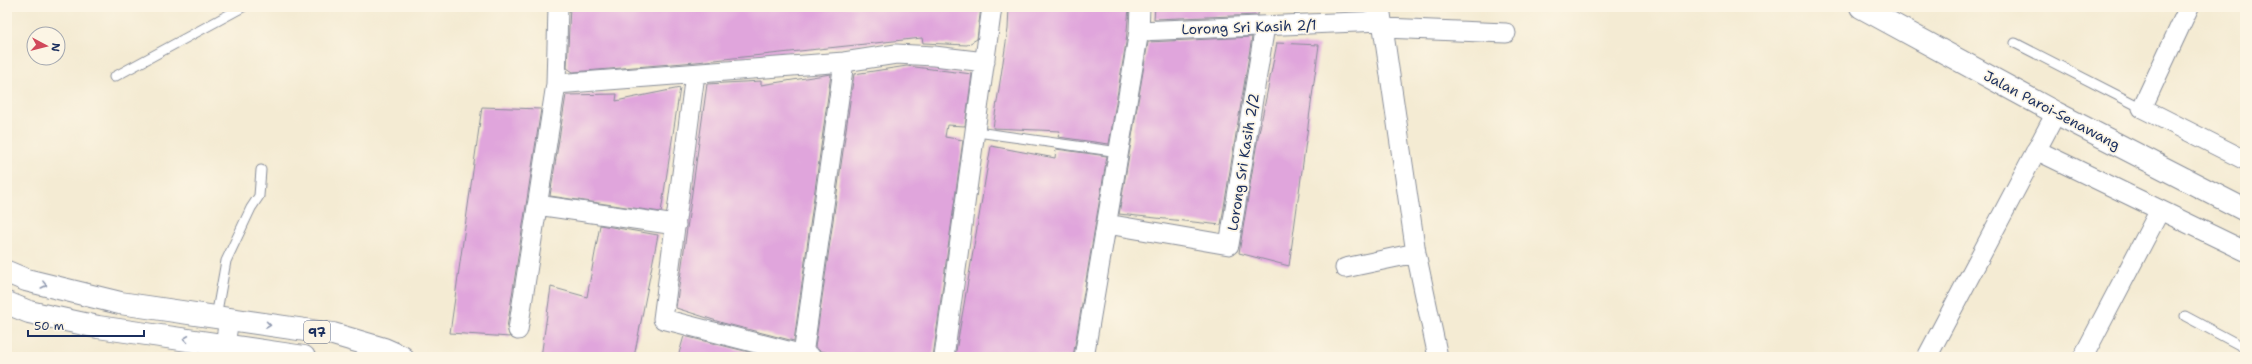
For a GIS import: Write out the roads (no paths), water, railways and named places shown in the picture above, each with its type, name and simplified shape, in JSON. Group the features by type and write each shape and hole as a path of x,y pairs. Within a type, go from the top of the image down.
{"main road":[{"name":"Jalan Paroi-Senawang","path":"1861,7 2056,113 2245,210"},
{"name":"97","path":"7,272 26,280 120,303 333,334 384,349 402,357"},
{"name":"97","path":"7,303 29,312 222,351 304,357"}],"street":[{"path":"518,330 536,205 556,84 558,7"},
{"path":"944,357 992,7"},
{"path":"1084,357 1139,31 1140,7"},
{"path":"2189,7 2142,108 2245,160"},
{"path":"1382,19 1416,253 1438,357"},
{"name":"Lorong Sri Kasih 2/1","path":"1139,31 1265,26 1382,19 1506,33"},
{"name":"Lorong Sri Kasih 2/2","path":"1107,224 1230,245 1265,26"},
{"path":"556,84 844,62 896,54 934,56 985,62"},
{"path":"695,74 663,319 807,356 844,62"},
{"path":"1927,357 2056,113"},
{"path":"2036,150 2245,251"},
{"path":"536,205 676,225"},
{"path":"2089,355 2160,210"},
{"path":"1345,268 1416,253"},
{"path":"222,351 223,318"}],"lane":[{"path":"114,77 243,7"},
{"path":"2015,43 2142,108"},
{"path":"976,132 1118,152"},
{"path":"223,318 226,261 251,208 259,196 261,170"},
{"path":"2185,316 2245,348"}]}
